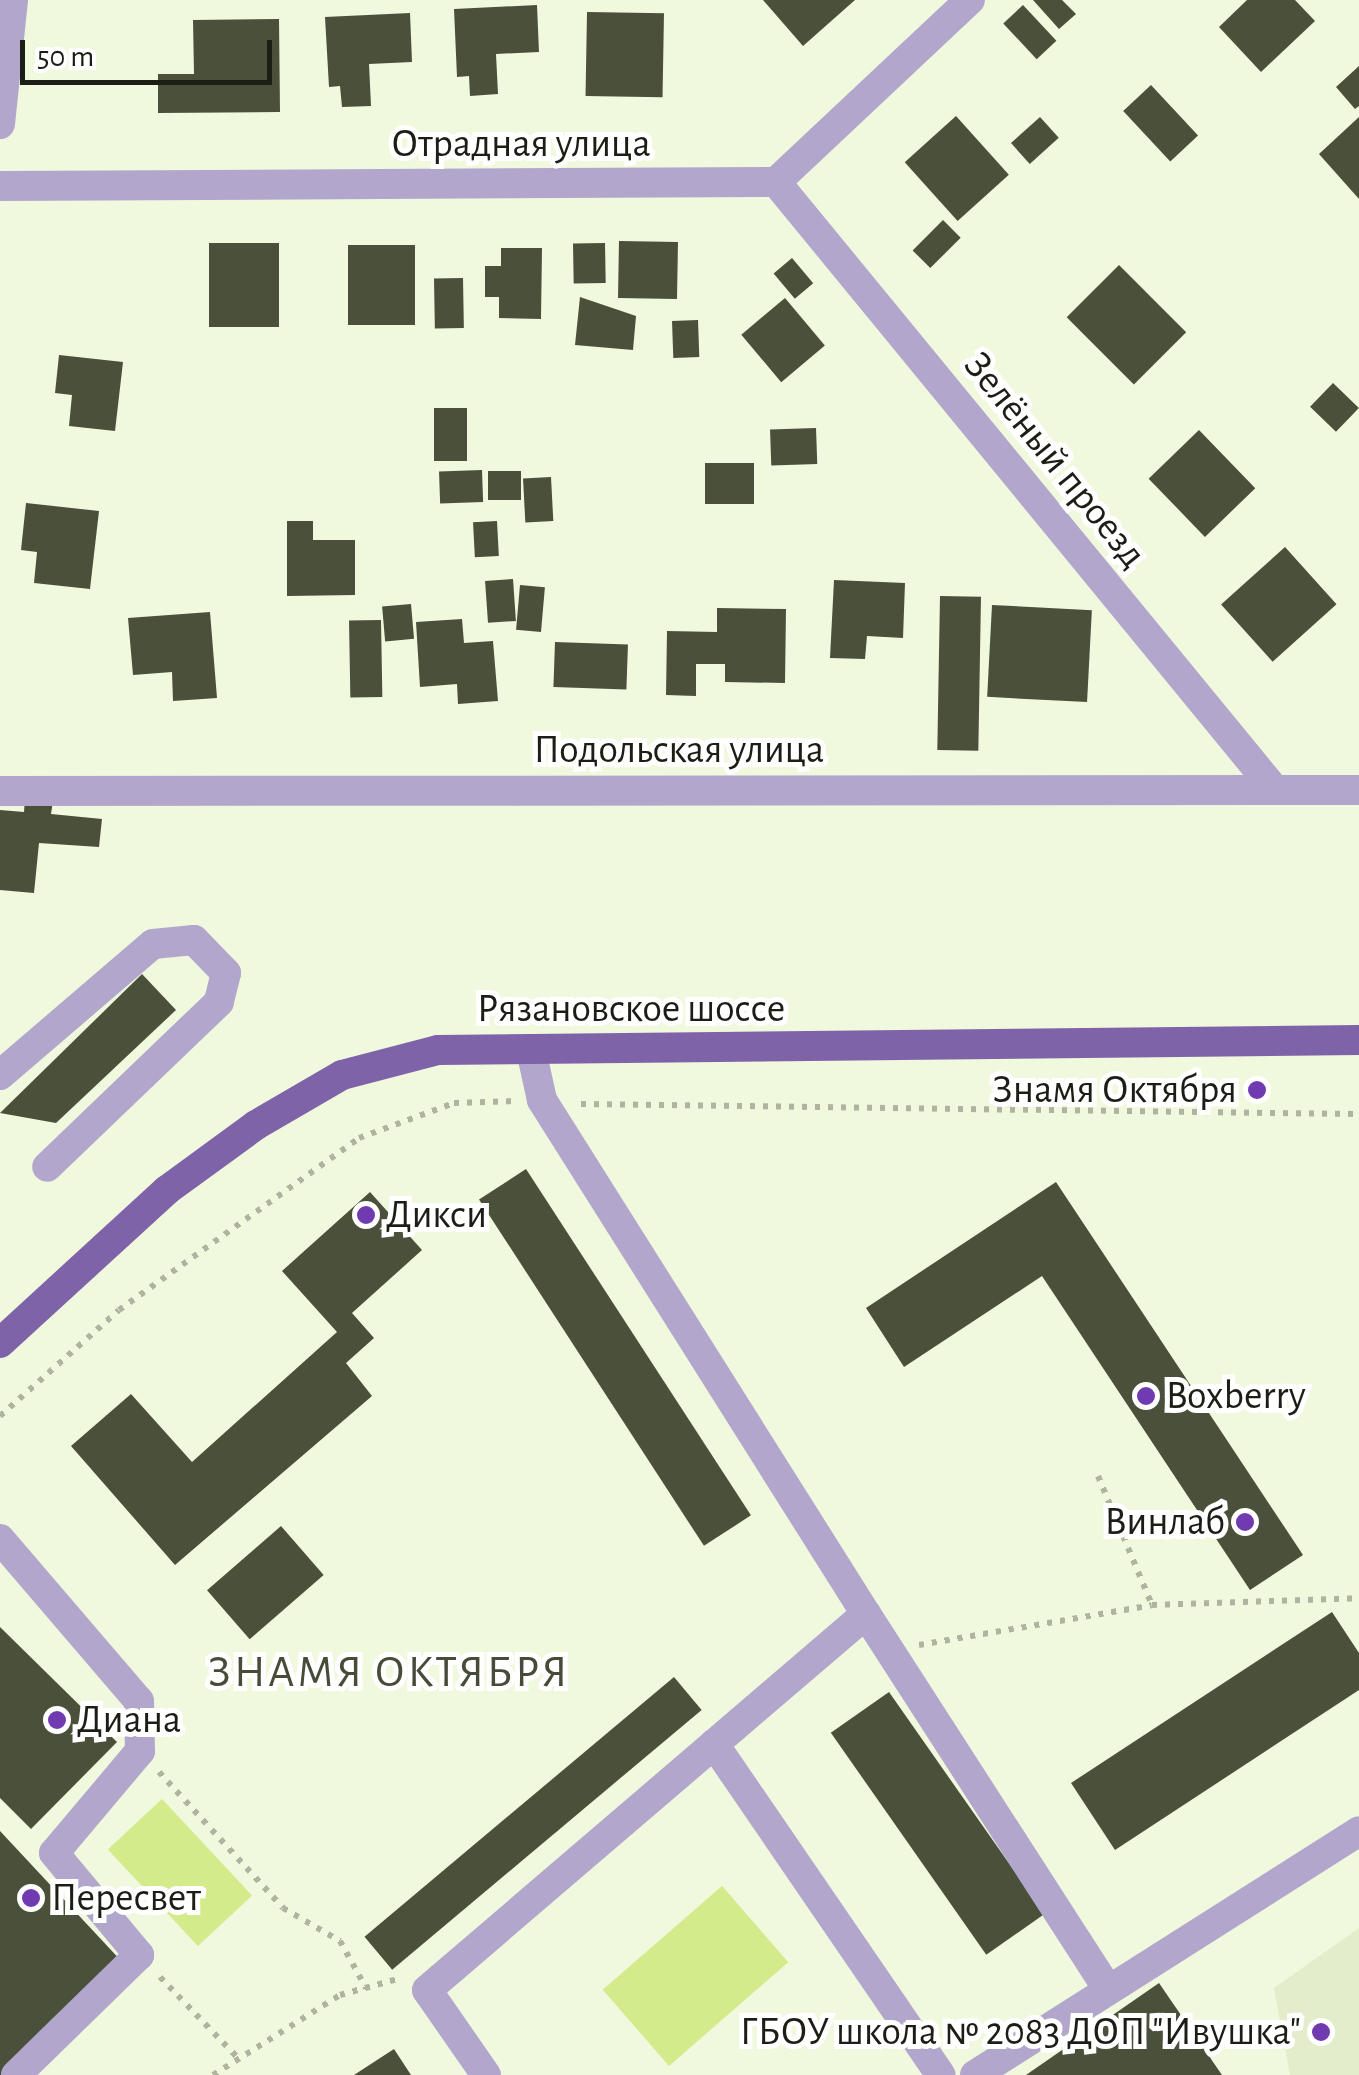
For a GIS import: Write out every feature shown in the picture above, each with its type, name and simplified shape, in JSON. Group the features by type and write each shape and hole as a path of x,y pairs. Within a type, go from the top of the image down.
{"main road":[{"name":"Рязановское шоссе","path":"0,1343 167,1190 342,1075 438,1050 1359,1040"}],"street":[{"path":"0,124 13,0"},
{"path":"776,182 970,0"},
{"name":"Отрадная улица","path":"0,186 776,182"},
{"name":"Зелёный проезд","path":"776,182 1274,789"},
{"name":"Подольская улица","path":"0,790 1359,790"},
{"path":"0,1075 154,944 194,940 226,974 220,1002 47,1167"},
{"path":"530,1050 542,1100 1108,1990"},
{"path":"0,1540 139,1701 140,1752 54,1853 139,1955 16,2075"},
{"path":"486,2075 428,1990 866,1614"},
{"path":"714,1744 941,2075"},
{"path":"974,2075 1359,1831"}],"path":[{"path":"0,1416 119,1310 360,1138 454,1103 542,1100 618,1108 1359,1114"},
{"path":"1098,1476 1152,1605"},
{"path":"890,1650 1152,1605 1359,1598"},
{"path":"140,1752 283,1908 340,1941 366,1988"},
{"path":"139,1955 239,2059"},
{"path":"213,2075 366,1988 405,1978 428,1990"}],"shaded area":[{"name":"ГБОУ школа № 2083 ДОП \"Ивушка\"","path":"1359,1928 1359,2075 1290,2075 1274,1988"}],"green space":[{"path":"162,1799 252,1896 198,1946 108,1849"},
{"path":"722,1886 788,1962 669,2066 603,1990"}],"building":[{"path":"763,0 855,0 803,46"},
{"path":"1033,0 1062,0 1076,14 1059,29"},
{"path":"1247,0 1295,0 1315,21 1261,72 1219,27"},
{"path":"537,5 539,52 496,54 498,94 470,96 469,76 457,77 454,9"},
{"path":"1023,5 1056,41 1037,59 1003,23"},
{"path":"587,12 664,13 663,97 586,96"},
{"path":"410,13 412,62 369,64 371,106 342,107 340,86 329,87 325,17"},
{"path":"279,19 280,112 158,113 158,74 194,74 193,20"},
{"path":"1359,66 1359,106 1355,109 1336,87"},
{"path":"1151,85 1198,135 1170,161 1123,111"},
{"path":"956,116 1009,175 958,221 905,162"},
{"path":"1040,117 1059,138 1030,164 1011,143"},
{"path":"1359,117 1359,199 1319,154"},
{"path":"943,220 961,238 930,268 913,250"},
{"path":"619,241 678,242 677,299 618,298"},
{"path":"209,243 279,243 279,327 209,327"},
{"path":"605,243 606,283 574,284 573,244"},
{"path":"348,245 415,245 415,325 348,325"},
{"path":"501,248 542,248 541,319 499,318 499,297 485,297 485,266 501,266"},
{"path":"792,258 813,283 795,299 774,273"},
{"path":"1119,265 1186,332 1134,385 1067,317"},
{"path":"463,278 464,328 435,328 434,279"},
{"path":"580,297 636,316 633,350 575,345"},
{"path":"785,298 825,345 781,382 741,335"},
{"path":"698,320 699,357 673,358 672,321"},
{"path":"59,355 123,362 115,431 69,426 72,395 55,393"},
{"path":"1333,383 1359,408 1336,432 1310,407"},
{"path":"434,408 467,408 467,461 434,461"},
{"path":"816,428 817,464 771,466 770,430"},
{"path":"1199,430 1255,488 1205,537 1149,479"},
{"path":"705,463 754,463 754,504 705,504"},
{"path":"482,470 483,502 440,503 439,472"},
{"path":"488,471 521,471 521,500 488,500"},
{"path":"551,477 553,521 525,522 523,478"},
{"path":"26,503 99,511 90,589 34,583 37,552 21,550"},
{"path":"287,521 313,521 313,540 355,540 355,595 287,596"},
{"path":"497,521 499,556 475,557 473,522"},
{"path":"1285,547 1337,604 1273,662 1221,605"},
{"path":"513,579 516,621 488,623 485,581"},
{"path":"834,580 905,583 903,638 867,636 865,659 830,658"},
{"path":"520,585 545,587 541,632 516,630"},
{"path":"940,596 981,597 978,751 937,750"},
{"path":"411,604 414,639 385,641 382,607"},
{"path":"992,605 1092,610 1087,702 987,697"},
{"path":"717,608 786,609 785,683 725,682 725,664 696,664 696,696 666,695 667,631 717,632"},
{"path":"210,612 217,698 173,701 172,672 133,675 128,618"},
{"path":"462,619 464,643 493,641 498,701 458,704 457,684 420,687 416,622"},
{"path":"381,620 382,697 350,698 349,621"},
{"path":"555,642 628,645 626,690 553,687"},
{"path":"25,798 53,801 51,814 102,819 99,847 39,843 34,893 0,890 0,810 24,812"},
{"path":"142,974 176,1010 56,1123 0,1113"},
{"path":"526,1169 751,1515 704,1546 479,1199"},
{"path":"1056,1182 1303,1555 1250,1590 1042,1276 904,1367 866,1308"},
{"path":"370,1192 422,1250 352,1313 374,1338 346,1363 372,1396 175,1565 71,1446 131,1394 192,1462 337,1332 282,1271"},
{"path":"281,1526 324,1575 250,1639 207,1590"},
{"path":"1332,1612 1359,1653 1359,1690 1115,1850 1071,1783"},
{"path":"0,1627 117,1742 31,1829 0,1798"},
{"path":"674,1677 702,1710 392,1970 365,1937"},
{"path":"889,1692 1044,1914 986,1955 831,1733"},
{"name":"Пересвет","path":"0,1831 125,1965 6,2075 0,2075"},
{"path":"1159,1983 1222,2075 1026,2075"},
{"path":"394,2049 411,2075 354,2075"}],"place":[{"name":"Знамя Октября","path":"1257,1090"},
{"name":"Дикси","path":"366,1215"},
{"name":"Boxberry","path":"1146,1396"},
{"name":"Винлаб","path":"1245,1522"},
{"name":"Диана","path":"57,1720"},
{"name":"Пересвет","path":"31,1898"},
{"name":"ГБОУ школа № 2083 ДОП \"Ивушка\"","path":"1321,2032"}],"district":[{"name":"ЗНАМЯ ОКТЯБРЯ","path":"389,1673"}]}
